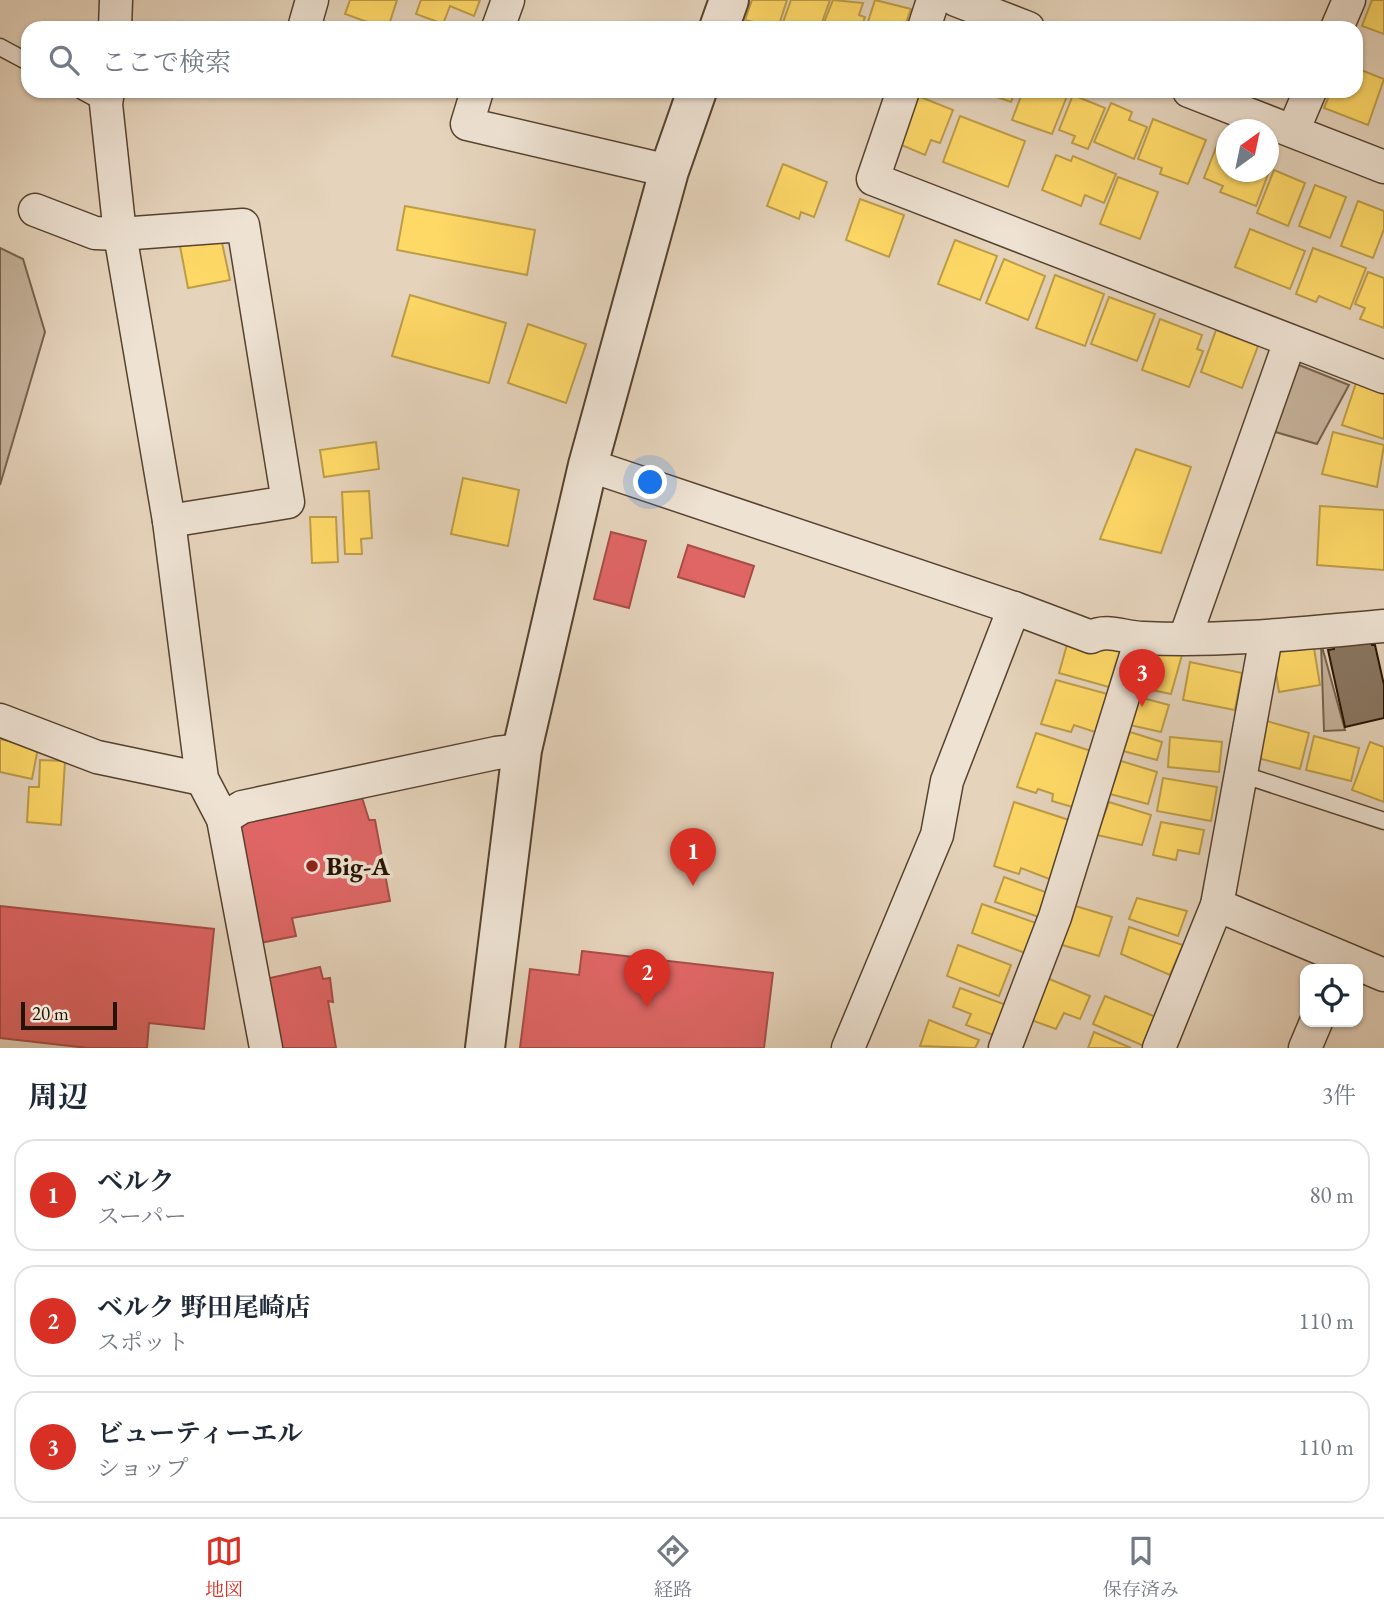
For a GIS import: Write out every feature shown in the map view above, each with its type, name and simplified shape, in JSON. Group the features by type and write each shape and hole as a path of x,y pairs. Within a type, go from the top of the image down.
{"street":[{"path":"115,21 116,0"},
{"path":"306,21 312,0"},
{"path":"500,21 508,0"},
{"path":"722,21 729,0"},
{"path":"926,21 933,0"},
{"path":"956,0 1010,21"},
{"path":"1340,21 1349,0"},
{"path":"99,98 169,521 202,779 223,819 266,1048"},
{"path":"475,98 467,124 668,171"},
{"path":"485,1048 522,750 588,465 668,171 694,98"},
{"path":"901,98 873,179 1384,377"},
{"path":"1207,98 1384,167"},
{"path":"1293,131 1307,98"},
{"path":"35,210 95,233 120,234 243,225 288,502 169,521"},
{"path":"1185,638 1290,341"},
{"path":"588,465 1014,608 1091,637 1101,632 1141,639 1266,636 1384,626"},
{"path":"848,1048 937,835 947,780 1014,608"},
{"path":"1159,1048 1217,905 1266,636"},
{"path":"1005,1048 1055,916 1141,639"},
{"path":"0,720 97,757 202,779"},
{"path":"223,819 242,807 496,753 522,750"},
{"path":"1217,905 1341,964"},
{"path":"1363,970 1384,975"},
{"path":"1305,1048 1315,1027"}],"lane":[{"path":"0,47 21,58"},
{"path":"1241,774 1384,821"}],"shaded area":[{"path":"0,248 23,259 45,332 0,485"},
{"path":"1299,365 1349,385 1317,444 1272,431"},
{"path":"1321,643 1345,730 1324,731"}],"building: 住宅":[{"path":"350,0 397,0 390,21 364,21 345,14"},
{"path":"421,0 480,0 474,16 450,6 444,21 435,21 416,14"},
{"path":"752,0 787,0 780,21 745,20"},
{"path":"791,0 830,0 822,21 784,21"},
{"path":"833,0 863,3 859,15 865,17 864,21 825,21"},
{"path":"875,0 911,9 907,21 868,21"},
{"path":"1372,0 1384,0 1384,34 1363,26"},
{"path":"1363,71 1384,79 1368,125 1324,108 1328,98 1363,98"},
{"path":"917,98 953,110 940,143 931,140 925,155 899,144"},
{"path":"1020,98 1066,98 1052,134 1012,120"},
{"path":"1072,98 1080,98 1105,108 1088,149 1072,143 1075,136 1059,130"},
{"path":"1111,103 1132,112 1129,120 1147,127 1134,159 1094,142"},
{"path":"960,116 1025,141 1008,187 943,162"},
{"path":"1153,119 1206,140 1188,184 1160,174 1162,168 1138,159"},
{"path":"1216,148 1216,182 1265,182 1256,206 1220,192 1223,186 1204,178"},
{"path":"1056,155 1071,161 1073,156 1116,174 1104,203 1085,195 1081,206 1042,190"},
{"path":"783,164 827,182 814,217 801,212 799,219 767,206"},
{"path":"1279,172 1305,183 1288,226 1257,213 1269,182 1279,182"},
{"path":"1118,177 1158,192 1140,239 1100,224"},
{"path":"1315,185 1346,197 1330,238 1299,226"},
{"path":"860,199 904,215 889,257 846,240"},
{"path":"1358,201 1384,211 1384,229 1373,258 1341,246"},
{"path":"405,206 535,230 527,275 397,250"},
{"path":"1250,229 1305,251 1290,289 1235,267"},
{"path":"221,238 230,280 188,288 180,246"},
{"path":"955,240 997,256 980,300 938,284"},
{"path":"1313,248 1366,268 1350,309 1319,296 1316,302 1296,294"},
{"path":"1004,259 1045,276 1028,320 986,303"},
{"path":"1368,272 1384,278 1384,328 1360,319 1365,308 1355,304"},
{"path":"1055,275 1104,294 1085,346 1036,328"},
{"path":"410,295 506,323 489,383 392,356"},
{"path":"1109,297 1155,314 1137,361 1091,344"},
{"path":"1160,319 1202,335 1197,349 1203,351 1189,387 1142,370"},
{"path":"528,324 586,344 566,403 508,383"},
{"path":"1216,330 1258,346 1242,388 1201,372"},
{"path":"1357,380 1384,389 1384,439 1342,425"},
{"path":"1333,432 1384,445 1377,487 1322,474"},
{"path":"376,442 379,469 324,477 320,450"},
{"path":"1136,449 1191,467 1161,553 1100,539"},
{"path":"463,478 519,490 508,546 451,534"},
{"path":"369,491 372,538 361,539 362,554 345,554 342,492"},
{"path":"1320,506 1384,510 1384,570 1317,565"},
{"path":"310,517 336,517 338,562 312,563"},
{"path":"1068,641 1129,647 1116,689 1059,673"},
{"path":"1313,642 1320,685 1279,692 1272,649"},
{"path":"1155,652 1182,655 1171,694 1137,687 1145,659"},
{"path":"1190,662 1242,673 1235,710 1183,700"},
{"path":"1056,680 1111,695 1098,733 1074,725 1071,732 1041,724"},
{"path":"1139,697 1169,705 1161,732 1130,725"},
{"path":"1263,720 1309,733 1300,769 1254,757"},
{"path":"1130,732 1162,742 1157,760 1123,751"},
{"path":"1036,733 1094,752 1076,808 1052,801 1053,794 1038,789 1036,793 1017,787"},
{"path":"1314,736 1359,748 1351,781 1306,770"},
{"path":"1170,737 1222,742 1219,772 1168,767"},
{"path":"0,739 38,748 32,779 0,772"},
{"path":"1370,742 1384,747 1384,802 1352,790"},
{"path":"40,760 65,761 61,825 27,822 29,787 39,787"},
{"path":"1121,761 1157,772 1148,804 1110,794"},
{"path":"1163,778 1217,787 1211,821 1157,811"},
{"path":"1014,802 1072,821 1052,880 1021,868 1019,874 994,866"},
{"path":"1109,802 1151,815 1142,845 1097,835"},
{"path":"1161,822 1204,830 1199,854 1178,850 1176,860 1153,855"},
{"path":"1004,877 1048,893 1039,917 995,902"},
{"path":"1137,898 1187,911 1178,936 1129,919"},
{"path":"982,904 1036,923 1025,953 972,933"},
{"path":"1072,905 1112,917 1099,956 1059,944"},
{"path":"1129,927 1183,945 1170,975 1121,954"},
{"path":"958,945 1011,965 999,996 947,976"},
{"path":"1047,978 1090,996 1080,1019 1064,1013 1056,1029 1031,1020"},
{"path":"960,988 1009,1006 996,1036 966,1025 971,1014 953,1007"},
{"path":"1105,996 1156,1017 1144,1046 1093,1024"},
{"path":"929,1020 979,1040 975,1048 920,1046"},
{"path":"1094,1032 1131,1048 1088,1048"}],"building: 商業":[{"path":"611,532 646,541 629,608 594,599"},
{"path":"688,545 754,566 744,597 678,577"},
{"name":"Big-A","path":"360,791 369,820 375,820 390,901 292,918 296,936 255,944 234,830 250,815"},
{"path":"0,906 214,929 204,1029 149,1023 147,1048 88,1048 0,1038"},
{"path":"582,951 773,973 764,1048 520,1048 530,969 579,975"},
{"path":"320,967 323,979 330,978 333,1002 328,1001 336,1048 276,1048 261,980"}],"building: その他":[{"path":"1369,634 1372,645 1375,645 1384,685 1384,718 1345,727 1328,650 1334,649 1333,642"}],"place":[{"name":"ビューティーエル","path":"1142,707"},
{"name":"Big-A","path":"312,866"},
{"name":"ベルク","path":"693,886"},
{"name":"ベルク 野田尾崎店","path":"647,1007"}]}
